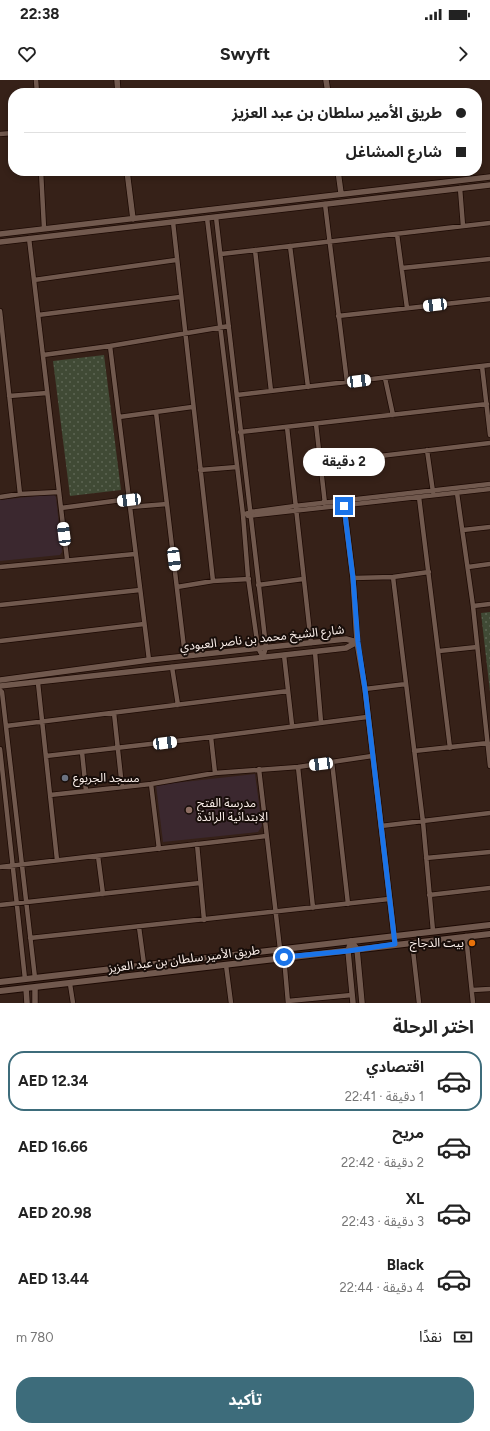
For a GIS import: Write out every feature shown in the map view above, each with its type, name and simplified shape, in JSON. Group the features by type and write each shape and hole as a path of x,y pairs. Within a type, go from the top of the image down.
{"main road":[{"name":"طريق الأمير سلطان بن عبد العزيز","path":"0,982 144,964 490,925"},
{"name":"طريق الأمير سلطان بن عبد العزيز","path":"0,991 490,934"}],"street":[{"path":"41,176 44,228"},
{"path":"129,176 133,219"},
{"path":"339,176 341,193"},
{"path":"0,234 341,193 490,177"},
{"path":"0,242 490,185"},
{"path":"460,188 463,226"},
{"path":"325,204 346,382"},
{"path":"210,209 216,217 221,254 240,432 266,647 263,658"},
{"path":"210,209 207,218 243,515 248,579 258,648 263,658"},
{"path":"173,222 192,407 213,581"},
{"path":"221,254 490,223"},
{"path":"397,234 407,308"},
{"path":"29,238 67,560"},
{"path":"290,246 308,387"},
{"path":"255,250 271,391"},
{"path":"402,268 490,259"},
{"path":"34,280 176,260"},
{"path":"38,315 180,297"},
{"path":"338,316 490,299"},
{"path":"0,311 20,494"},
{"path":"43,355 110,346 229,326"},
{"path":"110,346 149,660"},
{"path":"237,395 490,365"},
{"path":"482,366 490,436"},
{"path":"385,378 393,415"},
{"path":"9,396 47,393"},
{"path":"240,432 487,404"},
{"path":"119,417 192,407"},
{"path":"156,412 185,656"},
{"path":"316,424 326,508"},
{"path":"287,427 311,643"},
{"path":"321,462 490,443"},
{"path":"427,450 434,493"},
{"path":"200,470 237,467"},
{"path":"243,515 325,502 434,493 490,484"},
{"path":"250,514 326,508 420,497 434,493 458,493 490,489"},
{"path":"0,497 20,494 59,492"},
{"path":"458,493 488,728 490,766"},
{"path":"420,497 450,748"},
{"path":"61,508 129,500"},
{"path":"130,508 167,504"},
{"path":"344,506 353,578 358,642 365,689 367,717 395,944"},
{"path":"463,530 490,528"},
{"path":"0,567 136,554"},
{"path":"468,567 490,564"},
{"path":"353,578 393,577 429,572"},
{"path":"393,577 423,822 433,931"},
{"path":"177,587 213,581 248,579"},
{"path":"258,585 303,579"},
{"path":"0,605 140,590"},
{"path":"473,606 490,604"},
{"path":"0,642 144,624"},
{"name":"شارع الشيخ محمد بن ناصر العبودي","path":"0,680 149,660 266,647 346,639 358,642"},
{"name":"شارع الشيخ محمد بن ناصر العبودي","path":"0,686 315,652 346,648 358,642"},
{"path":"438,652 477,647"},
{"path":"315,652 321,722"},
{"path":"284,655 292,725"},
{"path":"172,667 178,705"},
{"path":"38,683 58,860"},
{"path":"365,689 406,684"},
{"path":"0,690 2,692 35,978"},
{"path":"6,726 288,691"},
{"path":"114,713 122,787"},
{"path":"46,756 367,717"},
{"path":"211,737 215,773"},
{"path":"414,752 488,744"},
{"path":"0,749 14,865 25,979"},
{"path":"82,752 86,791"},
{"path":"50,795 151,784 215,773 298,767 372,756"},
{"path":"332,762 348,904"},
{"path":"298,767 313,908"},
{"path":"259,769 280,949"},
{"path":"151,784 159,849"},
{"path":"381,826 490,813"},
{"path":"0,867 266,836"},
{"path":"197,844 204,920"},
{"path":"426,858 490,852"},
{"path":"98,856 103,894"},
{"path":"0,905 200,883"},
{"path":"429,895 490,888"},
{"path":"30,938 389,899"},
{"path":"139,927 144,964"},
{"path":"466,936 474,1003"},
{"path":"351,941 357,949 362,1003"},
{"path":"351,941 348,951 353,1003"},
{"path":"412,942 419,1003"},
{"path":"284,957 288,1002 352,995"},
{"path":"226,965 231,1003"},
{"path":"70,984 73,1003"},
{"path":"26,988 27,1003"},
{"path":"35,988 35,1003"},
{"path":"472,990 490,989"}],"shaded area":[{"path":"53,494 56,497 62,552 60,555 0,561 0,500"},
{"path":"255,774 262,826 258,832 163,842 156,785"}],"green space":[{"path":"104,355 121,490 70,496 53,361"},
{"path":"490,612 490,692 481,613"}],"place":[{"name":"مسجد الجربوع","path":"65,778"},
{"name":"مدرسة الفتح الابتدائية الرائدة","path":"189,810"},
{"name":"بيت الدجاج","path":"472,943"}],"route":[{"path":"284,957 348,951 395,944 367,717 365,689 358,642 353,578 344,506"}]}
